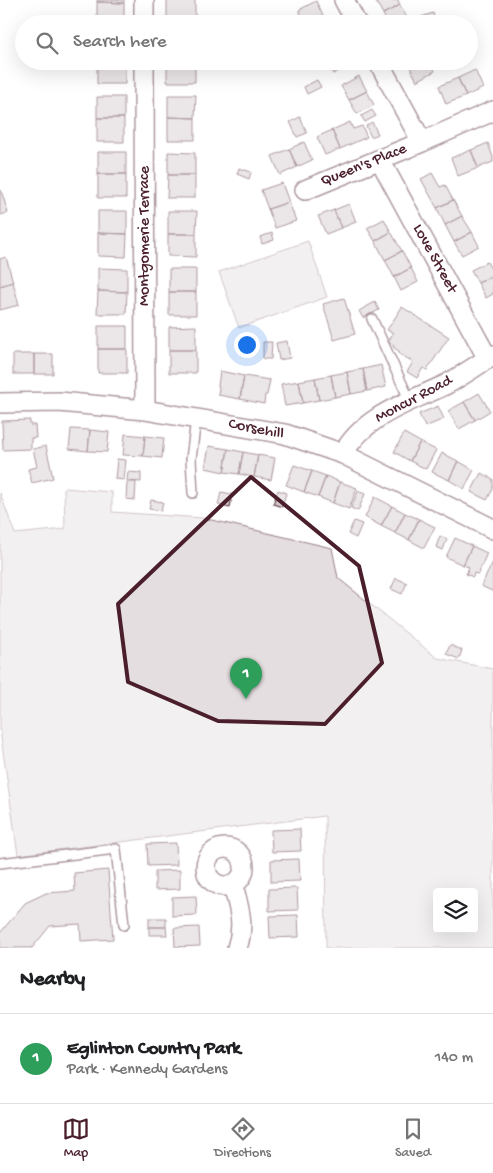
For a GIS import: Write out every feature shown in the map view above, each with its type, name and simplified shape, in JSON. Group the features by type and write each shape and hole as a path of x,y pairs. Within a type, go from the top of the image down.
{"street":[{"path":"144,0 144,15"},
{"path":"344,0 352,15"},
{"name":"Montgomerie Terrace","path":"144,70 145,410"},
{"path":"383,70 422,142"},
{"name":"Queen's Place","path":"305,190 493,111"},
{"name":"Love Street","path":"380,160 490,357"},
{"name":"Moncur Road","path":"343,454 357,433 378,416 448,383 490,357"},
{"name":"Corsehill","path":"0,403 59,402 145,410 285,434 343,454 493,529"},
{"path":"232,885 242,923 237,948"}],"lane":[{"path":"372,319 410,401"},
{"path":"193,493 191,459 196,419"},
{"path":"0,863 116,849 124,925"}],"highlighted area":[{"path":"251,477 359,566 382,663 325,724 218,721 128,682 118,604"}],"shaded area":[{"path":"308,241 327,297 239,328 219,272"},
{"path":"64,488 112,492 112,512 203,518 332,548 338,578 437,658 493,669 493,948 326,948 325,816 18,855 0,730 0,493 15,534 65,529"}],"building":[{"path":"97,0 124,0 124,3 97,2"},
{"path":"167,0 195,0 195,15 167,15"},
{"path":"375,0 398,0 400,5 383,14"},
{"path":"316,1 323,15 302,15 299,10"},
{"path":"97,2 124,3 124,15 97,15"},
{"path":"400,5 406,15 384,15"},
{"path":"97,70 125,70 125,84 97,84"},
{"path":"167,70 195,70 195,82 167,82"},
{"path":"331,70 341,70 333,74"},
{"path":"412,70 434,70 435,71 417,81"},
{"path":"475,70 483,88 466,96 458,78"},
{"path":"359,76 367,91 349,100 341,86"},
{"path":"458,78 466,96 446,104 439,86"},
{"path":"317,80 321,87 307,94 304,87"},
{"path":"367,91 374,105 357,114 349,100"},
{"path":"168,95 196,95 195,118 168,117"},
{"path":"97,97 124,97 124,118 97,118"},
{"path":"372,110 376,116 365,122 361,116"},
{"path":"168,117 195,118 195,140 168,140"},
{"path":"300,117 307,133 297,137 290,122"},
{"path":"97,118 124,118 124,142 97,142"},
{"path":"350,122 353,129 362,126 367,137 340,149 332,130"},
{"path":"372,122 378,134 371,137 366,126"},
{"path":"332,130 340,149 325,155 317,137"},
{"path":"304,142 312,160 297,167 289,149"},
{"path":"488,143 493,162 478,168 471,150"},
{"path":"289,149 297,167 280,175 272,156"},
{"path":"471,150 478,168 458,176 451,158"},
{"path":"98,152 126,152 126,174 98,174"},
{"path":"168,152 195,153 195,175 168,175"},
{"path":"239,168 251,172 249,179 237,174"},
{"path":"432,173 440,187 445,185 453,200 437,208 421,179"},
{"path":"98,174 126,174 126,198 98,198"},
{"path":"168,175 195,175 195,198 167,198"},
{"path":"282,183 289,202 268,209 261,190"},
{"path":"0,191 8,213 0,215"},
{"path":"453,200 462,216 445,225 437,208"},
{"path":"289,202 296,221 275,228 268,209"},
{"path":"349,204 356,222 341,228 334,210"},
{"path":"334,210 341,228 326,234 318,216"},
{"path":"98,211 127,211 127,234 98,233"},
{"path":"168,211 197,211 196,234 168,234"},
{"path":"462,216 472,232 454,242 445,225"},
{"path":"384,219 391,232 375,241 367,228"},
{"path":"391,232 402,251 385,260 375,241"},
{"path":"472,232 479,246 462,255 454,242"},
{"path":"98,233 127,234 126,257 98,256"},
{"path":"272,233 274,240 262,244 260,237"},
{"path":"168,234 196,234 196,257 168,256"},
{"path":"402,251 411,268 394,277 385,260"},
{"path":"6,257 13,282 0,286 0,259"},
{"path":"487,262 493,275 478,283 471,270"},
{"path":"98,268 127,269 127,292 98,291"},
{"path":"411,268 418,282 401,291 394,277"},
{"path":"169,269 196,269 196,292 169,292"},
{"path":"493,275 493,294 486,298 478,283"},
{"path":"13,282 19,305 0,310 0,286"},
{"path":"98,291 127,292 126,314 97,314"},
{"path":"169,292 196,292 196,315 169,315"},
{"path":"344,298 355,334 334,340 323,304"},
{"path":"375,302 379,310 363,318 359,311"},
{"path":"402,307 449,337 427,370 423,368 417,378 407,372 413,362 399,354 400,352 388,342 393,333 387,330"},
{"path":"98,326 127,326 127,349 98,349"},
{"path":"196,326 196,350 169,350 169,327"},
{"path":"287,341 290,358 279,360 276,343"},
{"path":"263,342 272,342 271,359 263,359"},
{"path":"98,349 127,349 127,373 98,373"},
{"path":"169,350 196,350 196,373 169,373"},
{"path":"13,354 34,354 34,374 13,374"},
{"path":"34,354 53,354 53,374 34,374"},
{"path":"381,365 386,387 367,391 363,369"},
{"path":"363,369 367,391 351,394 347,372"},
{"path":"220,371 244,376 240,399 218,395"},
{"path":"347,372 351,394 335,397 331,375"},
{"path":"331,375 335,397 319,400 315,378"},
{"path":"244,376 270,380 264,404 240,399"},
{"path":"315,378 319,400 303,403 299,381"},
{"path":"299,381 303,403 285,406 281,384"},
{"path":"479,393 490,411 475,420 464,402"},
{"path":"464,402 475,420 459,429 448,411"},
{"path":"438,406 444,419 425,427 419,414"},
{"path":"30,420 30,425 35,425 36,438 31,438 31,449 3,450 2,421"},
{"path":"71,429 90,430 88,451 69,449"},
{"path":"90,430 109,432 107,452 88,451"},
{"path":"404,433 420,442 410,461 394,452"},
{"path":"125,434 145,436 143,456 123,455"},
{"path":"145,436 164,438 162,458 143,456"},
{"path":"420,442 436,450 426,469 410,461"},
{"path":"46,446 53,478 32,483 28,469 37,467 33,449"},
{"path":"209,446 228,449 224,472 205,468"},
{"path":"228,449 243,452 239,474 224,472"},
{"path":"243,452 258,455 254,477 239,474"},
{"path":"442,453 458,461 449,480 432,472"},
{"path":"258,455 275,458 271,480 254,477"},
{"path":"117,459 126,460 124,480 115,479"},
{"path":"458,461 474,470 464,489 449,480"},
{"path":"294,465 312,471 304,492 286,485"},
{"path":"312,471 326,476 318,497 304,492"},
{"path":"128,472 141,473 141,482 127,481"},
{"path":"481,473 493,479 493,489 487,500 471,492"},
{"path":"326,476 340,482 333,503 318,497"},
{"path":"127,482 136,482 135,500 126,499"},
{"path":"340,482 357,488 349,509 333,503"},
{"path":"278,490 286,493 282,507 273,504"},
{"path":"358,491 365,494 358,511 351,508"},
{"path":"221,492 232,494 230,508 218,505"},
{"path":"375,497 392,506 381,526 365,517"},
{"path":"151,500 163,502 161,511 149,509"},
{"path":"392,506 405,513 395,533 381,526"},
{"path":"405,513 419,519 409,540 395,533"},
{"path":"419,519 435,527 424,548 409,540"},
{"path":"354,521 362,524 356,538 348,534"},
{"path":"440,536 447,539 443,550 436,547"},
{"path":"455,538 472,546 463,565 446,557"},
{"path":"472,546 487,553 478,574 474,573 473,577 466,574 469,567 463,565"},
{"path":"493,562 493,589 492,591 481,586"},
{"path":"396,578 407,583 402,594 391,589"},
{"path":"450,645 462,650 459,659 446,654"},
{"path":"300,829 301,851 272,852 271,830"},
{"path":"176,843 177,865 148,866 147,844"},
{"path":"299,859 300,881 271,882 271,860"},
{"path":"108,870 113,939 81,941 80,924 50,926 32,948 0,948 0,933 25,903 46,893 75,891 74,873"},
{"path":"180,870 180,889 155,890 155,871"},
{"path":"297,888 298,910 269,911 269,889"},
{"path":"196,896 197,915 172,916 172,897"},
{"path":"298,915 299,937 270,938 269,916"},
{"path":"149,918 166,918 166,927 149,927"},
{"path":"149,927 166,927 167,935 149,935"},
{"path":"199,927 200,946 175,947 174,928"}],"place":[{"name":"Eglinton Country Park","path":"246,699"}]}
